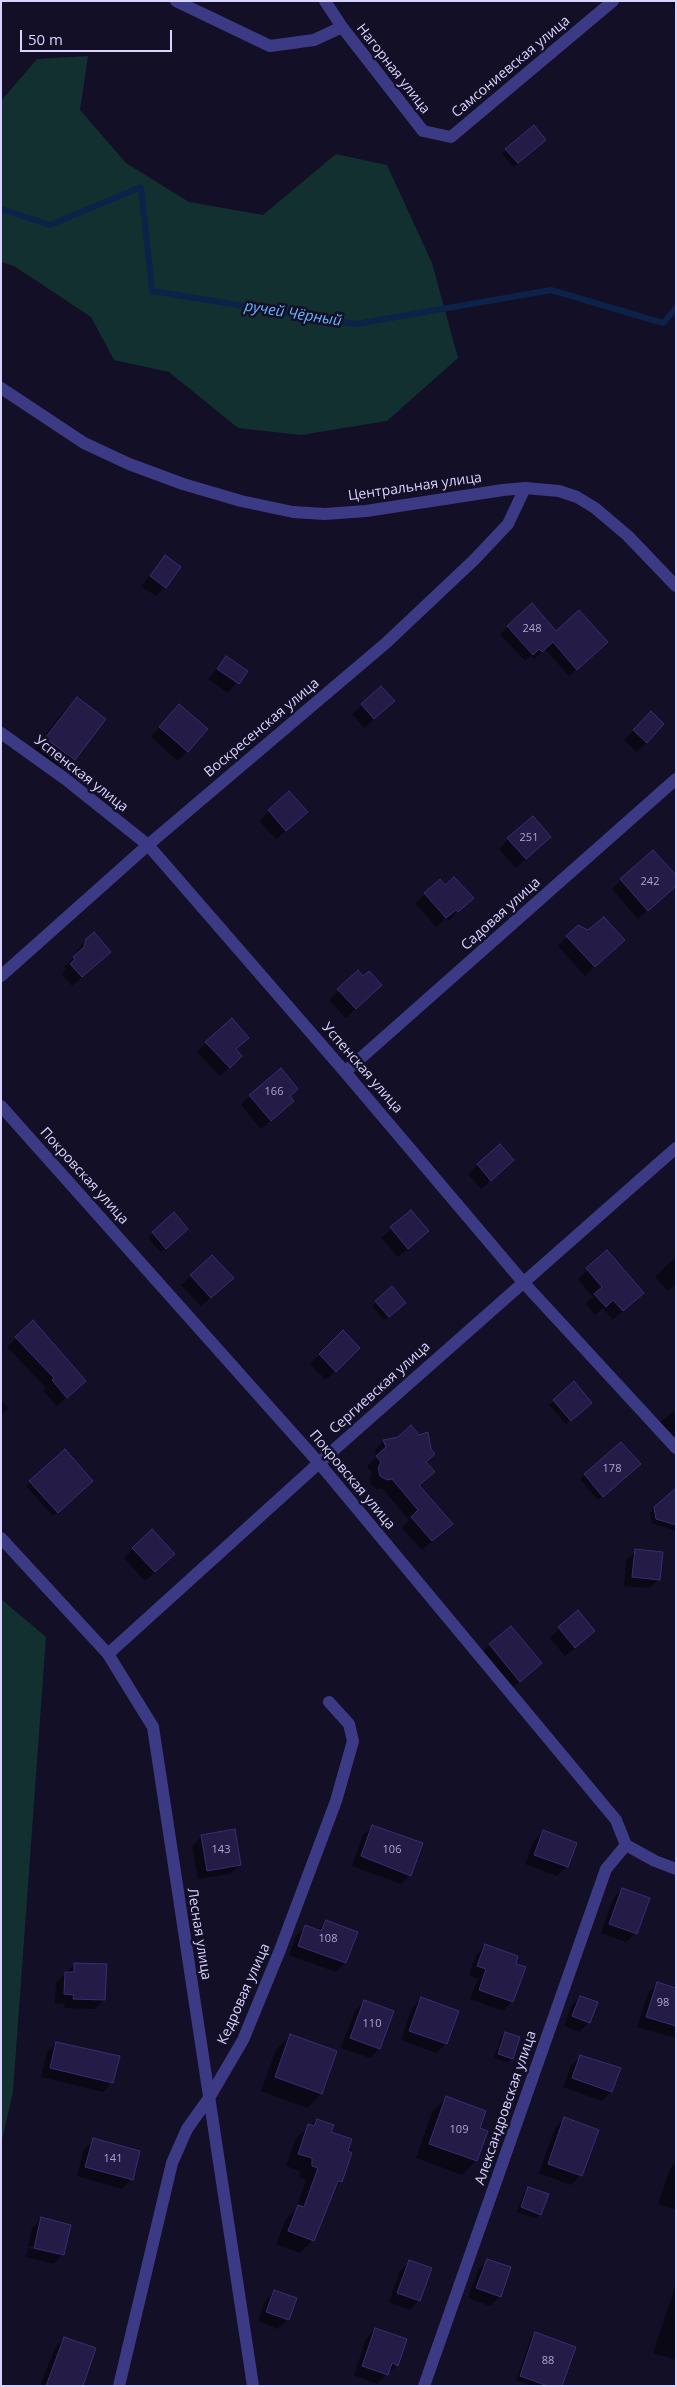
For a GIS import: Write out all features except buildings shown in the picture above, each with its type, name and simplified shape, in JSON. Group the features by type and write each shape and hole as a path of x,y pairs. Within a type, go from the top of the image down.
{"street":[{"path":"176,1 270,46 314,40 342,27"},
{"name":"Нагорная улица","path":"324,1 423,131 451,137"},
{"name":"Самсониевская улица","path":"451,137 613,1"},
{"name":"Центральная улица","path":"1,388 84,442 129,464 183,484 293,512 325,514 366,511 525,488 559,491 577,497 595,508 628,536 676,586"},
{"name":"Воскресенская улица","path":"1,976 148,845 386,643 474,560 508,524 525,488"},
{"name":"Успенская улица","path":"1,732 64,778 148,845 345,1072 523,1282 676,1448"},
{"name":"Садовая улица","path":"345,1072 676,779"},
{"name":"Покровская улица","path":"1,1106 319,1463 616,1820 626,1845"},
{"name":"Сергиевская улица","path":"108,1654 319,1463 676,1148"},
{"name":"Лесная улица","path":"1,1538 108,1654 153,1727 253,2386"},
{"name":"Кедровая улица","path":"120,2386 172,2163 186,2130 209,2098 243,2040 280,1950 336,1800 353,1741 349,1724 329,1702"},
{"path":"626,1845 655,1861 676,1869"},
{"name":"Александровская улица","path":"426,2385 606,1868 626,1845"}],"green space":[{"path":"88,56 80,110 126,163 189,202 263,215 336,154 387,165 432,263 458,358 387,421 301,435 238,428 169,372 114,360 91,317 14,266 1,262 1,101 37,59"},
{"path":"1,1599 46,1637 13,2092 1,2144"}],"waterway":[{"name":"ручей Чёрный","path":"1,209 50,225 141,187 152,291 356,324 551,290 663,323 676,308"}]}
